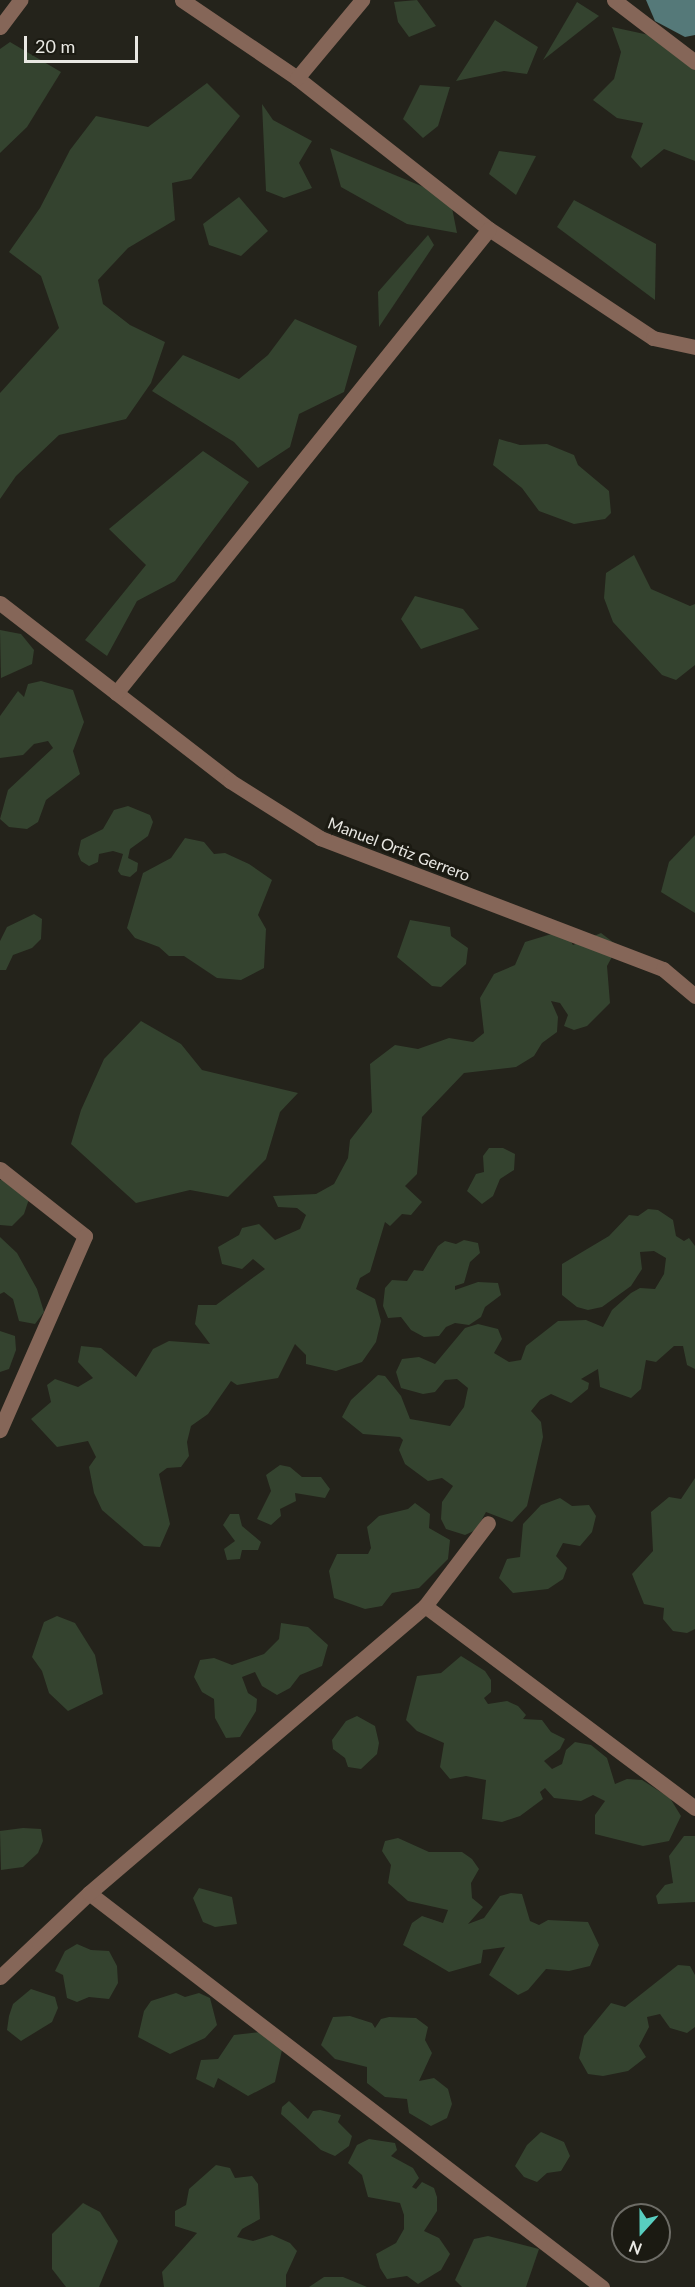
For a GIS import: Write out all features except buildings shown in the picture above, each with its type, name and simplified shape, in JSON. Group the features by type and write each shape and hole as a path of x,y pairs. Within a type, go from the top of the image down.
{"street":[{"path":"0,27 20,0"},
{"path":"182,0 297,78 489,229 653,338 695,347"},
{"path":"297,78 362,0"},
{"path":"614,0 695,62"},
{"path":"116,693 489,229"},
{"name":"Manuel Ortiz Gerrero","path":"0,603 230,781 320,838 663,969 695,996"},
{"path":"0,1169 85,1236 0,1430"},
{"path":"0,1977 89,1893 425,1606 488,1523"},
{"path":"425,1606 695,1808"},
{"path":"89,1893 602,2287"}],"green space":[{"path":"417,0 436,26 409,37 398,22 394,2"},
{"path":"577,2 599,16 543,60"},
{"path":"495,20 538,47 527,74 504,71 456,81"},
{"path":"612,27 649,35 695,70 695,161 664,149 641,168 631,157 643,123 617,118 593,100 614,79 621,52"},
{"path":"10,42 61,72 27,127 0,153 0,49"},
{"path":"207,83 240,116 191,179 172,183 175,220 128,248 98,280 103,304 130,325 165,342 151,383 126,419 59,435 16,476 0,499 0,393 59,328 41,276 9,252 40,208 70,150 96,116 148,127"},
{"path":"420,85 450,87 438,126 423,138 403,119"},
{"path":"262,104 273,120 312,141 299,163 312,188 284,198 266,191"},
{"path":"330,148 450,198 457,233 407,224 341,187"},
{"path":"499,151 536,156 516,195 489,174"},
{"path":"239,197 268,231 241,256 209,245 203,224"},
{"path":"574,200 656,244 655,300 557,227"},
{"path":"428,235 434,245 379,327 378,292"},
{"path":"295,319 357,346 344,392 299,414 290,447 258,468 234,442 152,391 183,355 239,379 268,355"},
{"path":"499,439 520,445 547,444 574,455 578,465 609,491 611,513 605,519 574,524 539,511 522,488 493,465"},
{"path":"203,451 249,482 175,581 137,601 107,656 85,640 146,565 109,529"},
{"path":"634,555 651,589 690,606 695,604 695,665 676,680 662,675 613,622 604,598 606,573"},
{"path":"415,596 463,609 479,629 421,649 401,619"},
{"path":"0,630 21,634 34,650 32,664 1,678"},
{"path":"41,681 73,690 84,722 73,751 80,774 46,800 38,822 27,829 9,827 0,819 8,790 53,748 48,741 34,744 23,755 0,758 0,716 18,691 24,697 28,684"},
{"path":"128,806 150,815 153,822 148,836 130,849 128,858 138,863 137,871 130,877 121,875 118,871 123,854 113,851 99,854 98,862 89,866 81,861 78,854 81,840 103,829 114,810"},
{"path":"695,835 695,913 661,892 669,862"},
{"path":"185,838 204,842 214,854 225,853 249,864 272,880 258,915 266,929 264,968 241,980 217,978 184,956 169,956 159,947 135,938 127,928 143,873 171,858"},
{"path":"34,914 42,919 41,939 32,948 13,955 6,970 0,970 0,941 7,927"},
{"path":"410,920 450,927 451,936 468,948 466,964 441,987 432,986 397,957"},
{"path":"558,932 567,935 573,945 601,933 618,946 607,966 610,1003 587,1026 574,1030 564,1026 568,1015 560,1003 551,1001 558,1017 557,1032 542,1043 534,1056 516,1067 464,1073 422,1117 417,1174 405,1186 422,1202 411,1215 402,1214 390,1226 385,1222 370,1272 360,1278 356,1289 375,1299 381,1321 376,1342 362,1362 336,1371 306,1364 306,1355 295,1344 278,1378 237,1385 231,1381 208,1414 191,1426 187,1442 189,1456 181,1467 167,1468 159,1474 170,1524 160,1547 144,1546 102,1510 94,1493 89,1467 96,1457 88,1441 57,1447 31,1419 51,1402 47,1385 55,1379 78,1387 93,1378 78,1362 81,1346 101,1348 136,1377 153,1349 169,1341 210,1344 195,1324 198,1305 216,1305 265,1269 253,1259 242,1269 222,1264 218,1247 239,1235 242,1228 259,1224 275,1240 300,1229 306,1215 297,1208 278,1207 273,1196 316,1194 334,1184 348,1158 350,1140 372,1112 370,1064 395,1045 418,1049 449,1038 473,1042 484,1033 480,998 494,974 515,965 525,942"},
{"path":"141,1021 181,1044 202,1070 298,1093 280,1112 266,1159 228,1197 190,1190 136,1203 71,1144 81,1110 104,1059"},
{"path":"489,1148 503,1148 515,1154 514,1170 500,1179 493,1196 482,1204 467,1191 476,1174 484,1172 483,1156"},
{"path":"8,1179 29,1199 24,1214 12,1226 0,1225 0,1180"},
{"path":"648,1209 658,1210 673,1220 676,1236 684,1241 689,1238 695,1246 695,1369 687,1365 683,1346 674,1346 656,1362 646,1360 641,1389 631,1398 600,1387 598,1369 581,1379 589,1383 588,1389 571,1403 551,1394 540,1400 531,1411 541,1422 543,1437 527,1506 512,1522 486,1512 476,1530 465,1535 446,1529 441,1519 442,1502 453,1486 442,1478 428,1481 405,1464 399,1450 403,1440 400,1437 363,1434 342,1417 351,1400 378,1375 385,1376 401,1396 410,1419 450,1426 464,1407 468,1388 457,1379 445,1380 435,1392 423,1394 401,1388 396,1372 402,1359 419,1357 435,1364 465,1328 478,1324 498,1329 502,1339 494,1353 509,1362 521,1360 526,1346 558,1321 586,1320 603,1327 612,1310 631,1293 640,1288 655,1289 664,1274 666,1258 654,1251 640,1252 642,1269 631,1286 602,1307 588,1310 577,1307 562,1295 562,1264 609,1236 629,1215 638,1216"},
{"path":"0,1237 17,1253 37,1289 44,1312 35,1324 19,1321 13,1299 4,1292 0,1294"},
{"path":"464,1240 478,1243 480,1253 470,1262 464,1283 455,1286 455,1290 478,1282 498,1283 501,1295 485,1307 481,1317 469,1325 455,1323 446,1327 439,1336 424,1337 411,1330 401,1317 388,1318 383,1306 385,1288 392,1280 407,1281 414,1270 423,1271 438,1246 445,1241 456,1244"},
{"path":"0,1331 15,1336 16,1350 9,1369 0,1372"},
{"path":"280,1465 290,1467 302,1477 321,1477 330,1489 325,1498 295,1493 296,1501 280,1509 281,1516 271,1525 257,1519 271,1491 266,1475"},
{"path":"695,1478 695,1629 687,1633 673,1631 663,1619 664,1608 644,1604 632,1574 653,1551 651,1512 669,1497 681,1499"},
{"path":"560,1498 572,1506 589,1505 596,1516 592,1532 580,1546 563,1543 556,1556 567,1568 563,1579 548,1589 513,1593 499,1578 507,1559 520,1557 523,1524 541,1505"},
{"path":"415,1503 430,1514 429,1528 450,1540 448,1559 419,1588 392,1593 382,1606 365,1609 334,1598 329,1571 337,1554 368,1554 371,1548 367,1527 379,1516 408,1509"},
{"path":"230,1514 239,1514 242,1526 261,1542 258,1550 242,1550 240,1559 227,1560 224,1549 235,1541 223,1525"},
{"path":"57,1616 75,1623 95,1655 103,1694 68,1711 49,1693 42,1671 32,1657 44,1622"},
{"path":"281,1623 308,1627 328,1645 322,1666 300,1675 290,1688 277,1695 262,1686 255,1672 242,1677 248,1693 257,1699 256,1711 240,1737 226,1738 215,1718 214,1699 202,1692 194,1677 200,1660 214,1658 232,1665 264,1654 279,1639"},
{"path":"461,1656 485,1671 491,1680 491,1692 484,1698 488,1704 507,1701 518,1706 526,1715 523,1719 542,1720 551,1732 565,1739 560,1749 544,1761 552,1769 562,1764 566,1750 575,1742 591,1745 607,1758 615,1784 627,1779 642,1780 670,1798 681,1816 669,1841 643,1846 595,1834 595,1815 605,1801 593,1795 581,1801 554,1798 545,1788 540,1792 543,1799 520,1816 502,1822 482,1819 486,1780 466,1776 450,1779 440,1767 444,1743 417,1731 406,1720 417,1676 441,1673"},
{"path":"357,1716 375,1726 379,1743 377,1754 361,1769 348,1767 345,1758 333,1749 332,1740 346,1721"},
{"path":"23,1828 41,1829 43,1841 38,1853 23,1867 1,1870 0,1831"},
{"path":"684,1836 695,1836 695,1902 658,1904 656,1896 665,1885 673,1883 669,1856"},
{"path":"398,1838 429,1852 462,1852 472,1859 479,1869 471,1883 472,1898 483,1907 468,1924 484,1918 500,1896 511,1893 522,1894 530,1921 539,1925 548,1920 588,1922 599,1945 590,1966 569,1971 546,1969 528,1990 518,1995 489,1975 505,1947 483,1950 481,1963 449,1972 403,1945 412,1923 422,1916 443,1923 448,1910 408,1901 388,1883 391,1865 382,1851 385,1841"},
{"path":"199,1888 232,1897 237,1924 215,1927 203,1922 193,1898"},
{"path":"77,1944 91,1950 109,1951 117,1966 118,1983 109,1999 89,1997 77,2002 67,1998 63,1975 55,1971 65,1951"},
{"path":"678,1965 690,1966 695,1975 695,2027 687,2033 670,2028 660,2014 647,2017 649,2027 639,2046 646,2057 628,2071 603,2076 588,2074 579,2058 584,2036 611,2003 625,2007"},
{"path":"31,1989 55,1997 58,2008 52,2022 21,2041 7,2030 9,2016 13,2004"},
{"path":"176,1993 185,1997 199,1993 210,1998 217,2025 205,2038 170,2054 138,2037 144,2011 151,2001"},
{"path":"350,2016 372,2023 375,2028 381,2019 389,2017 416,2018 428,2027 425,2040 432,2053 419,2081 434,2078 448,2089 452,2104 447,2118 431,2126 409,2113 407,2099 385,2097 367,2083 367,2067 335,2059 321,2045 333,2017"},
{"path":"260,2032 282,2050 275,2082 248,2096 218,2078 214,2088 196,2079 201,2060 218,2059 234,2035"},
{"path":"289,2101 308,2119 313,2111 320,2110 341,2115 338,2122 352,2136 349,2146 335,2156 321,2150 281,2114 282,2107"},
{"path":"541,2132 564,2142 570,2156 561,2171 547,2173 537,2182 524,2177 515,2166 527,2145"},
{"path":"369,2139 395,2143 397,2150 391,2156 413,2168 419,2178 412,2187 416,2189 422,2182 434,2188 437,2197 437,2211 424,2231 439,2238 450,2254 441,2270 418,2284 407,2276 387,2279 380,2268 376,2254 396,2243 404,2229 404,2215 400,2203 368,2197 362,2175 348,2163 357,2145"},
{"path":"216,2165 230,2168 235,2178 252,2176 258,2184 260,2219 242,2229 237,2237 253,2241 272,2235 290,2243 297,2251 286,2275 286,2287 164,2287 162,2272 197,2233 175,2226 175,2211 186,2205 189,2189"},
{"path":"83,2203 100,2212 118,2241 99,2287 66,2287 52,2269 52,2234"},
{"path":"488,2236 539,2249 526,2287 462,2287 455,2280 474,2239"},
{"path":"324,2277 343,2277 367,2287 309,2287"}],"water":[{"path":"646,0 695,0 695,35 685,37 655,21"}]}
